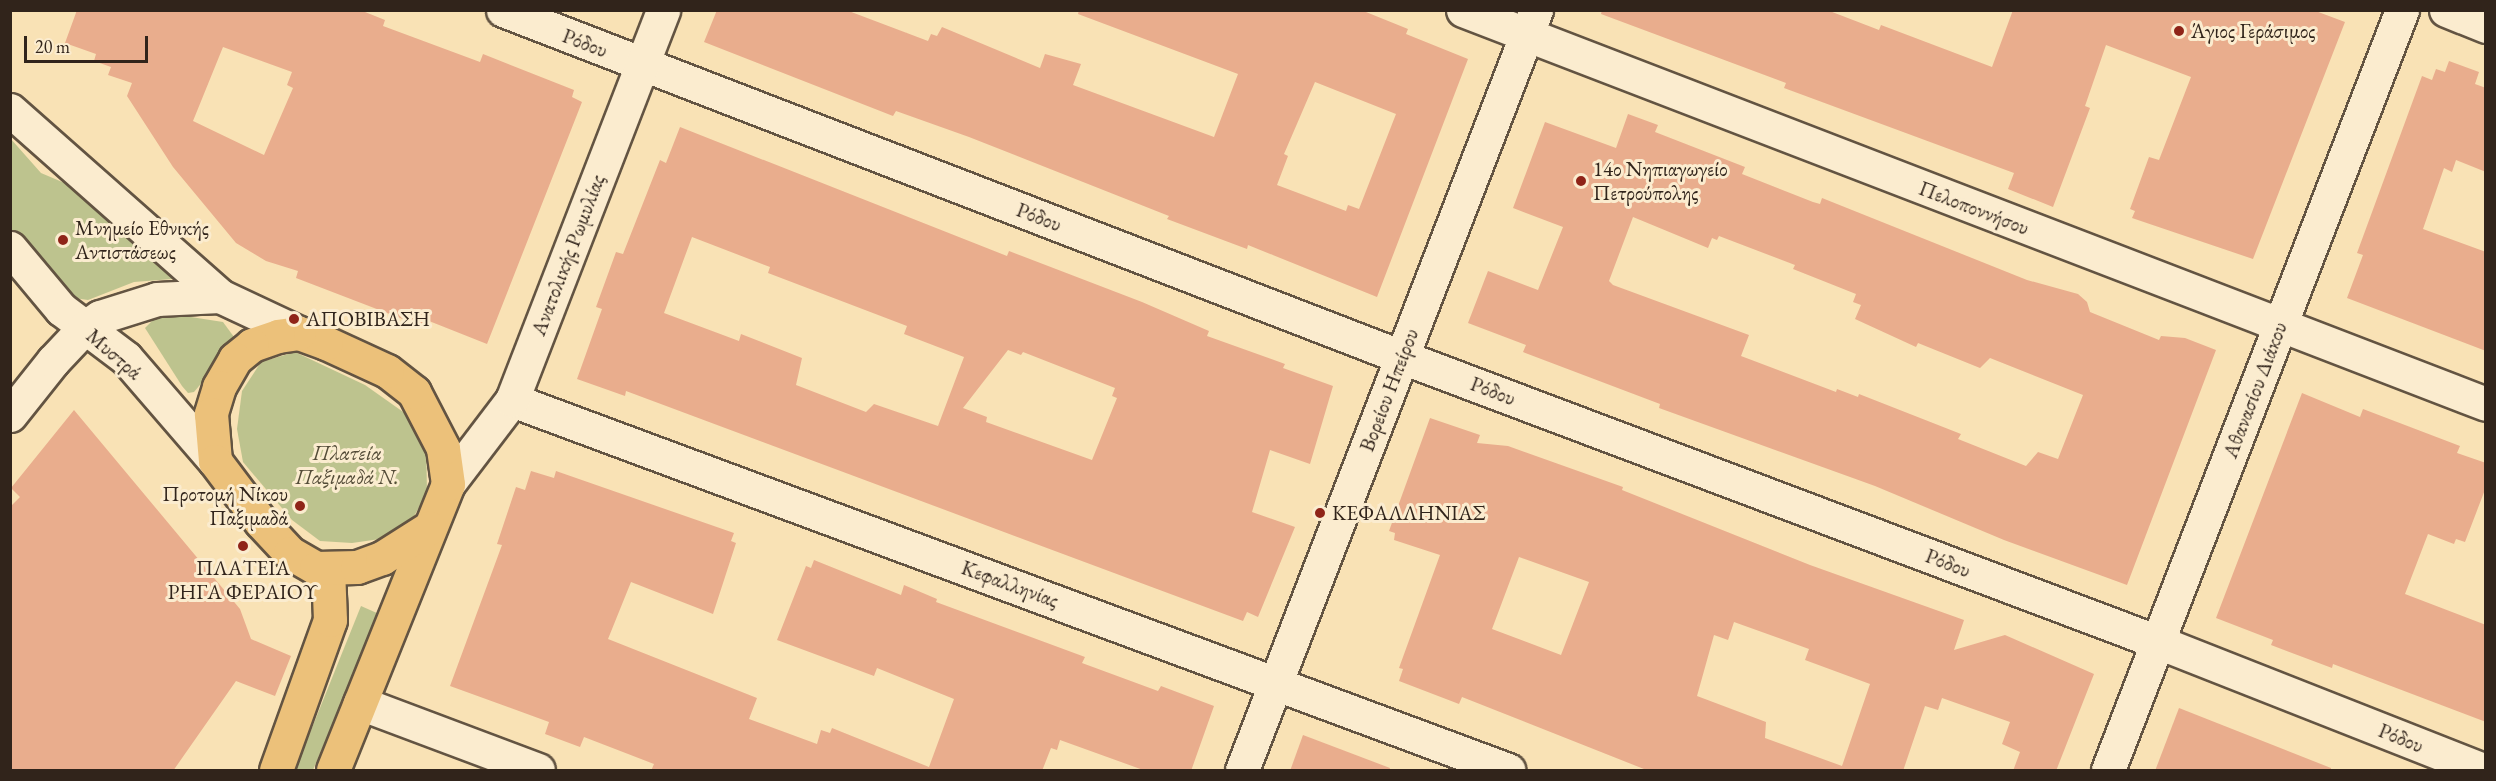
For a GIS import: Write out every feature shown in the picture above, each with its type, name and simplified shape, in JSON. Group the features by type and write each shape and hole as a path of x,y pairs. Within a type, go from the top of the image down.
{"main road":[{"path":"333,771 448,484 438,433 414,392 387,371 299,333 252,345 235,359 219,387 211,414 215,461 261,522 290,553 308,566 328,569 369,563 429,528"},
{"path":"276,771 330,620 328,569"}],"street":[{"name":"Ρόδου","path":"503,10 1402,357 2158,642 2483,771"},
{"name":"Ανατολικής Ρωμυλίας","path":"448,484 512,400 663,10"},
{"name":"Πελοποννήσου","path":"1463,10 1531,23 2280,326 2486,404"},
{"name":"Αθανασίου Διάκου","path":"2108,771 2402,10"},
{"path":"2446,10 2486,26"},
{"name":"Βορείου Ηπείρου","path":"1242,771 1531,23"},
{"path":"10,110 220,296 299,333"},
{"name":"Μυστρά","path":"10,248 61,309 126,358 215,461"},
{"path":"10,415 84,328 129,306 181,296 220,296"},
{"name":"Κεφαλληνίας","path":"512,400 1276,682 1508,771"},
{"path":"360,703 538,771"}],"green space":[{"path":"10,138 41,173 74,187 179,275 172,279 134,282 88,300 67,297 11,236"},
{"path":"178,315 223,322 234,337 231,348 194,392 188,393 182,386 145,328 154,319"},
{"name":"Πλατεία Παξιμαδά Ν.","path":"295,352 365,385 416,421 426,439 427,493 408,527 380,539 352,543 320,541 292,520 243,462 237,429 242,391 261,362"},
{"path":"361,606 379,614 313,770 295,770"}],"building":[{"path":"77,10 360,10 385,20 383,26 480,62 483,54 574,90 572,97 582,102 487,344 424,319 421,326 296,278 298,271 266,261 236,243 173,167 127,96 132,83 108,75 111,67 94,61 96,54 65,43","holes":["223,47 292,72 287,85 293,88 264,155 193,121"]},
{"path":"717,10 846,10 928,41 931,34 937,36 942,27 1040,68 1045,54 1081,64 1073,85 1214,137 1238,74 1078,14 1079,10 1361,10 1408,29 1406,34 1468,59 1377,297 1248,245 1247,249 1167,219 1169,216 969,137 896,111 893,116 704,42","holes":["1315,82 1396,114 1359,209 1348,205 1346,211 1277,185 1288,156 1284,154"]},
{"path":"1602,10 1827,10 1879,30 1881,25 1992,67 2013,10 2313,10 2345,22 2253,259 2132,218 2135,211 2130,209 2149,157 2159,160 2191,77 2106,45 2085,106 2090,108 2053,207 2008,189 2014,173 1784,88 1786,83 1601,14"},
{"path":"2449,61 2479,72 2475,84 2486,88 2486,172 2456,160 2452,172 2444,168 2423,229 2486,252 2486,351 2347,298 2363,255 2357,253 2422,76 2432,80 2436,69 2445,72"},
{"path":"1628,114 1658,125 1655,132 1745,167 1742,174 1813,202 1820,204 1822,198 2027,280 2078,294 2087,302 2090,312 2159,340 2161,336 2185,338 2216,350 2127,585 2004,540 1875,486 1659,408 1660,404 1523,352 1526,345 1468,323 1488,271 1538,290 1563,227 1513,208 1545,122 1616,148","holes":["1633,217 1708,248 1712,238 1717,240 1719,236 1795,265 1793,269 1856,294 1853,302 1861,305 1855,319 1916,347 1918,343 1980,368 1990,358 2083,395 2058,459 2038,452 2026,466 1958,439 1961,434 1859,394 1858,397 1837,389 1836,392 1741,356 1749,335 1613,285 1609,281"]},
{"path":"680,127 1007,256 1009,251 1142,302 1209,331 1207,336 1285,364 1283,368 1333,386 1310,464 1270,450 1252,512 1295,527 1258,617 1247,612 1243,621 626,391 625,396 577,379 602,309 596,307 616,252 623,254 660,160 666,163","holes":["692,237 770,267 768,273 907,326 904,334 964,357 938,426 874,404 866,412 796,385 802,358 741,334 739,341 664,313","1008,350 1021,355 1023,352 1115,388 1112,396 1117,398 1092,460 986,422 987,417 963,408"]},
{"path":"2302,393 2360,417 2363,409 2460,446 2457,453 2486,463 2486,487 2465,542 2456,539 2454,544 2428,534 2405,594 2486,625 2486,722 2333,664 2332,668 2271,645 2273,640 2216,618"},
{"path":"74,410 240,609 251,639 291,656 275,696 236,681 173,771 10,771 10,507 20,497 11,488"},
{"path":"1430,418 1480,435 1477,443 1508,446 1623,487 1622,490 1810,565 1964,620 1954,650 2005,635 2094,674 2056,771 2013,771 2020,752 2002,744 2010,722 1942,698 1938,710 1925,706 1903,771 1649,771 1462,697 1459,704 1399,681 1403,669 1399,668 1440,555 1394,540 1395,533 1389,531","holes":["1519,557 1589,582 1561,655 1492,629","1734,622 1809,649 1805,660 1870,684 1842,766 1765,738 1766,722 1697,696 1714,635 1728,640"]},
{"path":"531,471 554,478 556,471 734,533 731,541 736,543 713,614 631,582 608,639 757,698 749,719 817,744 821,730 830,733 832,728 929,767 954,699 877,668 874,676 777,640 806,566 811,568 814,560 901,595 904,585 937,599 936,602 1085,657 1082,663 1158,691 1161,686 1214,706 1191,771 1146,771 1060,740 1057,750 1051,748 1042,771 651,771 654,764 584,737 580,747 545,734 549,722 450,686 502,545 497,544 516,487 525,490"},
{"path":"2179,708 2331,768 2331,771 2155,771"},
{"path":"1303,735 1390,768 1389,771 1290,771"}],"place":[{"name":"Άγιος Γεράσιμος","path":"2179,31"},
{"name":"14ο Νηπιαγωγείο Πετρούπολης","path":"1581,181"},
{"name":"Μνημείο Εθνικής Αντιστάσεως","path":"63,240"},
{"name":"ΑΠΟΒΙΒΑΣΗ","path":"294,319"},
{"name":"Προτομή Νίκου Παξιμαδά","path":"300,506"},
{"name":"ΚΕΦΑΛΛΗΝΙΑΣ","path":"1320,513"},
{"name":"ΠΛΑΤΕΙΑ ΡΗΓΑ ΦΕΡΑΙΟΥ","path":"243,546"}]}
